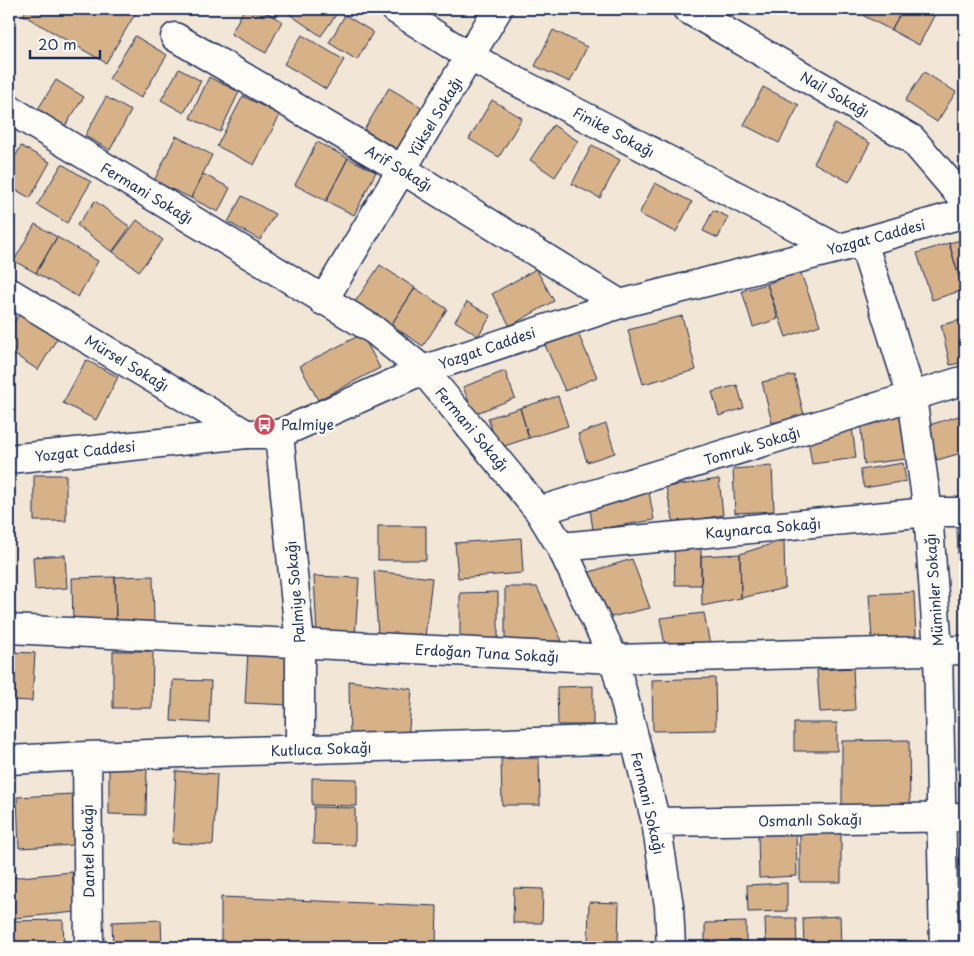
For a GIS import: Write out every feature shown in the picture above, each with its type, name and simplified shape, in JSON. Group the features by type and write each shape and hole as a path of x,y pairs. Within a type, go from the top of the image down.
{"street":[{"name":"Finike Sokağı","path":"395,9 470,57 850,245"},
{"name":"Yüksel Sokağı","path":"323,301 498,9"},
{"name":"Nail Sokağı","path":"687,9 912,139 965,201"},
{"name":"Arif Sokağı","path":"175,37 403,170 620,304"},
{"name":"Fermani Sokağı","path":"9,109 323,301 374,330 423,370 539,511 561,547 614,659 633,739 656,822 669,906 671,947"},
{"name":"Yozgat Caddesi","path":"9,458 246,434 280,434 423,370 620,304 850,245 965,213"},
{"name":"Müminler Sokağı","path":"850,245 912,397 928,512 953,817 944,947"},
{"name":"Mürsel Sokağı","path":"9,292 246,434"},
{"name":"Tomruk Sokağı","path":"539,511 965,380"},
{"name":"Palmiye Sokağı","path":"280,434 300,644 300,750"},
{"name":"Kaynarca Sokağı","path":"561,547 928,512 965,512"},
{"name":"Erdoğan Tuna Sokağı","path":"9,629 614,659 965,650"},
{"name":"Kutluca Sokağı","path":"9,760 633,739"},
{"name":"Dantel Sokağı","path":"87,756 89,947"},
{"name":"Osmanlı Sokağı","path":"656,822 953,817"}],"building":[{"path":"27,9 138,9 106,63 23,15"},
{"path":"244,9 258,9 282,21 266,53 231,34"},
{"path":"260,9 280,9 275,17"},
{"path":"292,9 340,9 321,36 289,14"},
{"path":"868,9 903,9 891,30 864,16"},
{"path":"903,9 930,9 936,12 919,45 891,30"},
{"path":"345,15 373,32 357,60 329,43"},
{"path":"553,30 587,47 570,82 535,66"},
{"path":"302,35 344,60 326,89 284,64"},
{"path":"135,36 167,55 141,98 109,79"},
{"path":"179,69 201,81 184,113 161,100"},
{"path":"924,72 956,92 937,122 905,101"},
{"path":"209,77 239,92 220,132 190,118"},
{"path":"56,80 84,97 65,126 38,109"},
{"path":"763,87 799,105 779,143 744,125"},
{"path":"389,88 428,111 403,153 364,130"},
{"path":"243,96 280,115 254,165 217,146"},
{"path":"106,97 131,111 110,150 85,136"},
{"path":"492,100 522,118 499,157 469,139"},
{"path":"835,124 870,143 849,182 814,163"},
{"path":"553,125 578,141 555,177 530,160"},
{"path":"176,136 212,155 191,198 154,181"},
{"path":"317,142 348,158 326,201 295,185"},
{"path":"592,145 620,160 600,198 572,184"},
{"path":"21,146 50,162 30,198 9,186 9,168"},
{"path":"348,158 376,172 354,215 326,201"},
{"path":"62,164 91,182 67,223 37,205"},
{"path":"203,174 230,188 218,212 191,198"},
{"path":"655,183 692,202 676,232 639,214"},
{"path":"242,196 275,214 260,240 228,222"},
{"path":"95,201 130,227 112,252 77,225"},
{"path":"713,210 728,217 718,238 703,231"},
{"path":"137,220 163,240 139,271 113,252"},
{"path":"35,224 57,237 36,273 14,261"},
{"path":"57,237 98,261 78,297 36,273"},
{"path":"965,239 965,290 963,290 949,243"},
{"path":"949,243 963,290 932,300 917,253"},
{"path":"380,265 415,288 391,325 355,302"},
{"path":"536,269 554,301 510,326 492,294"},
{"path":"800,271 820,325 786,337 767,284"},
{"path":"767,284 778,319 753,327 742,291"},
{"path":"415,288 447,309 423,346 391,325"},
{"path":"467,302 491,316 478,336 455,321"},
{"path":"26,303 64,327 38,370 9,351 9,331"},
{"path":"682,316 696,370 643,384 628,330"},
{"path":"965,319 965,362 950,365 941,325"},
{"path":"577,331 597,377 565,391 545,345"},
{"path":"362,334 380,368 318,400 300,366"},
{"path":"86,360 118,377 96,420 63,403"},
{"path":"505,371 515,398 474,414 463,387"},
{"path":"794,375 804,415 772,423 762,382"},
{"path":"737,385 744,408 719,416 712,392"},
{"path":"558,396 568,426 529,438 520,408"},
{"path":"520,408 529,438 498,448 488,418"},
{"path":"901,414 906,459 864,464 860,418"},
{"path":"965,414 965,452 937,460 926,426"},
{"path":"606,424 615,453 587,462 578,434"},
{"path":"852,427 856,458 812,464 807,434"},
{"path":"903,463 906,481 864,488 860,470"},
{"path":"772,466 774,511 735,513 733,469"},
{"path":"34,475 66,475 66,521 34,521"},
{"path":"719,479 723,515 674,524 666,487"},
{"path":"649,492 654,520 593,530 589,502"},
{"path":"378,526 426,526 426,560 378,560"},
{"path":"965,527 965,583 959,583 957,528"},
{"path":"521,538 523,573 458,578 455,543"},
{"path":"784,540 785,588 741,598 740,554"},
{"path":"701,547 701,585 675,585 674,548"},
{"path":"740,554 741,598 702,606 701,556"},
{"path":"65,555 67,588 35,590 33,557"},
{"path":"632,559 650,608 602,619 583,574"},
{"path":"374,571 432,578 425,637 378,635"},
{"path":"153,576 154,624 116,625 115,577"},
{"path":"314,576 359,578 355,637 317,635"},
{"path":"115,577 116,625 73,626 72,578"},
{"path":"505,587 537,587 562,641 505,642"},
{"path":"498,592 498,642 460,642 460,593"},
{"path":"914,592 916,636 872,639 869,594"},
{"path":"704,613 712,656 667,656 660,618"},
{"path":"113,651 153,651 152,708 113,708"},
{"path":"248,651 292,653 289,705 245,703"},
{"path":"9,652 35,653 32,701 9,700"},
{"path":"853,668 855,710 820,712 817,670"},
{"path":"715,678 716,730 653,731 652,680"},
{"path":"173,680 211,681 209,723 171,721"},
{"path":"349,681 412,689 408,741 350,741"},
{"path":"593,686 593,725 558,725 557,687"},
{"path":"794,723 837,723 837,751 794,751"},
{"path":"909,740 910,809 842,809 842,741"},
{"path":"539,758 540,805 502,805 501,759"},
{"path":"109,765 147,766 146,815 109,814"},
{"path":"176,771 217,774 213,845 172,843"},
{"path":"312,778 357,779 357,806 312,805"},
{"path":"73,794 75,845 19,848 17,797"},
{"path":"314,807 355,808 355,845 313,844"},
{"path":"796,831 797,876 759,878 758,833"},
{"path":"800,833 841,833 841,882 800,882"},
{"path":"72,872 76,912 14,918 10,878"},
{"path":"787,883 787,911 748,912 747,885"},
{"path":"514,888 543,889 542,923 513,923"},
{"path":"221,897 437,906 436,947 221,947"},
{"path":"589,902 619,903 618,945 588,945"},
{"path":"840,916 841,947 804,947 803,918"},
{"path":"765,918 796,918 797,947 766,947"},
{"path":"63,920 64,947 12,947 11,921"},
{"path":"161,920 162,947 113,947 112,922"},
{"path":"746,922 746,947 705,947 705,923"}],"place":[{"name":"Palmiye","path":"265,424"}]}
